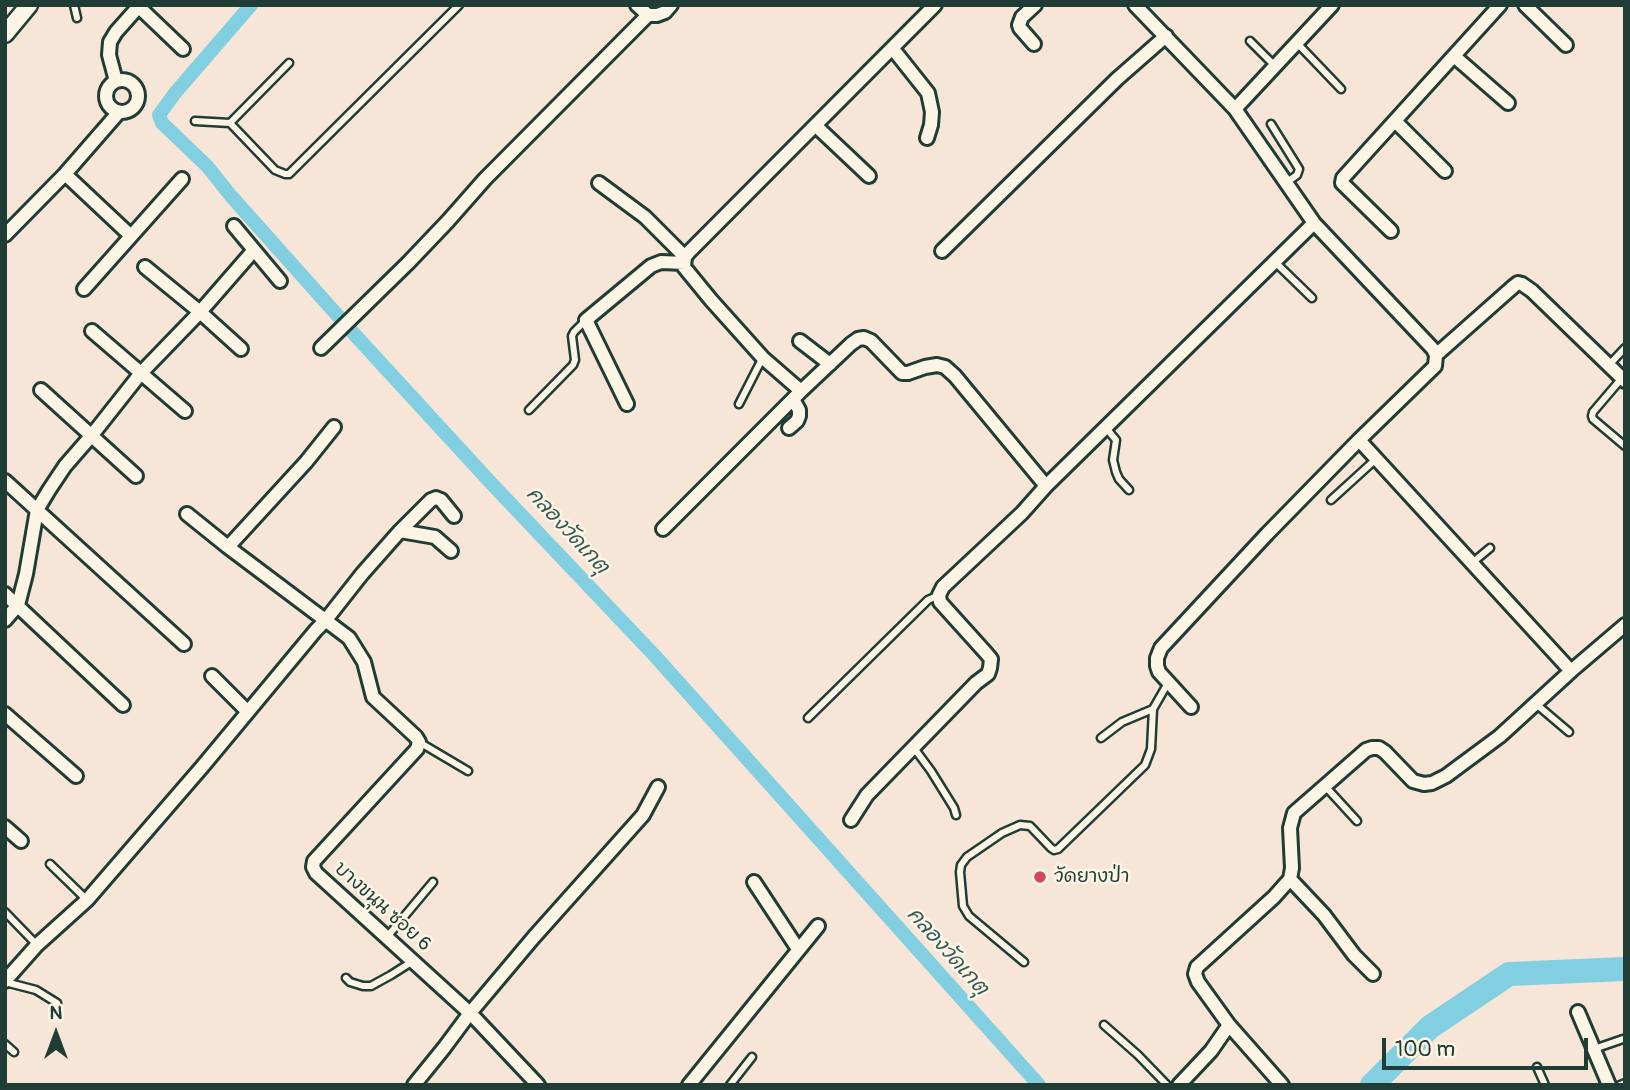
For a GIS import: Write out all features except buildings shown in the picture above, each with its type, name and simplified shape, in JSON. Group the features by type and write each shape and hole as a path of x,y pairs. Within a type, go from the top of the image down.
{"street":[{"path":"5,34 29,5"},
{"path":"637,5 648,15 665,12 671,5"},
{"path":"627,404 586,320 651,266 661,262 685,260 936,5"},
{"path":"1034,44 1019,25 1022,17 1035,5"},
{"path":"1135,5 1236,109 1314,223 1436,355 1435,366 1267,534 1161,648 1157,666 1159,672 1191,707"},
{"path":"1236,109 1332,5"},
{"path":"1391,231 1341,180 1500,5"},
{"path":"1525,5 1566,45"},
{"path":"116,80 109,55 110,42 140,6 183,50"},
{"path":"321,348 648,15"},
{"path":"942,251 1117,79 1166,36"},
{"path":"893,49 928,93 932,111 927,138"},
{"path":"1454,56 1508,103"},
{"path":"116,80 130,82 138,93 138,101 127,111 113,110 105,98 109,85 116,80"},
{"path":"5,235 65,174 119,112"},
{"path":"1395,121 1445,171"},
{"path":"816,126 869,176"},
{"path":"65,174 131,236"},
{"path":"84,289 182,179"},
{"path":"599,183 645,217 685,260 687,271 797,395 799,416 789,428"},
{"path":"851,820 867,794 988,674 991,659 940,602 939,595 943,587 1022,513 1046,486 1314,223"},
{"path":"234,226 280,281"},
{"path":"5,620 18,606 37,510 65,466 141,373 200,312 254,250"},
{"path":"145,267 241,349"},
{"path":"1436,355 1518,283 1532,291 1624,380"},
{"path":"92,331 186,411"},
{"path":"663,529 797,395 851,344 864,338 872,341 902,373 937,365 945,367 1046,486"},
{"path":"800,341 830,364"},
{"path":"41,390 136,476"},
{"path":"228,547 306,462 334,427"},
{"path":"1359,440 1571,671"},
{"path":"5,481 184,644"},
{"path":"5,982 37,945 87,900 202,767 362,574 430,499 440,499 454,516"},
{"path":"187,514 349,638 364,662 373,696 419,742"},
{"path":"400,531 435,537 451,551"},
{"path":"5,594 122,705"},
{"path":"1282,1085 1229,1025 1195,974 1197,967 1290,879 1290,828 1294,813 1366,750 1372,748 1385,752 1413,781 1433,783 1446,776 1500,736 1625,625"},
{"path":"212,676 248,712"},
{"path":"5,714 76,776"},
{"name":"บางขนุน ซอย 6","path":"419,742 417,749 314,862 313,867 316,873 470,1013 538,1085"},
{"path":"414,1085 534,937 643,815 658,788"},
{"path":"5,827 21,841"},
{"path":"1290,879 1373,974"},
{"path":"754,882 798,949"},
{"path":"689,1085 818,926"},
{"path":"1578,1012 1609,1085"},
{"path":"1179,1085 1211,1051 1229,1025"}],"lane":[{"path":"74,5 77,18"},
{"path":"195,121 230,123 275,170 289,174 459,5"},
{"path":"1250,41 1275,66"},
{"path":"1297,43 1341,89"},
{"path":"230,123 289,63"},
{"path":"1271,124 1299,169 1297,175 1287,182"},
{"path":"1275,262 1311,298"},
{"path":"529,410 573,365 573,332 586,320"},
{"path":"1609,365 1625,348"},
{"path":"739,404 763,358"},
{"path":"1624,380 1592,416 1625,446"},
{"path":"1106,428 1116,440 1113,460 1116,472 1129,490"},
{"path":"1331,500 1376,459"},
{"path":"1472,564 1490,548"},
{"path":"808,718 928,600 939,595"},
{"path":"1024,962 969,916 963,906 961,865 967,857 1002,833 1020,825 1030,826 1051,848 1058,849 1145,765 1151,749 1153,709 1168,683"},
{"path":"1536,704 1569,732"},
{"path":"1101,738 1122,722 1153,709"},
{"path":"419,742 468,771"},
{"path":"912,747 931,771 956,815"},
{"path":"1325,786 1357,821"},
{"path":"50,864 87,900"},
{"path":"387,937 433,882"},
{"path":"5,912 37,945"},
{"path":"346,978 350,982 371,986 413,961"},
{"path":"5,982 36,990 57,1003"},
{"path":"1104,1025 1167,1085"},
{"path":"1594,1049 1623,1039"},
{"path":"5,1044 14,1052"},
{"path":"730,1085 752,1057"},
{"path":"1537,1067 1545,1085"},
{"path":"1620,1085 1625,1083"}],"waterway":[{"name":"คลองวัดเกตุ","path":"251,5 175,93 159,115 162,123 207,166 355,335 655,656 1039,1085"},
{"path":"1372,1085 1430,1027 1509,974 1625,969"}],"place":[{"name":"วัดยางป่า","path":"1040,877"}]}
